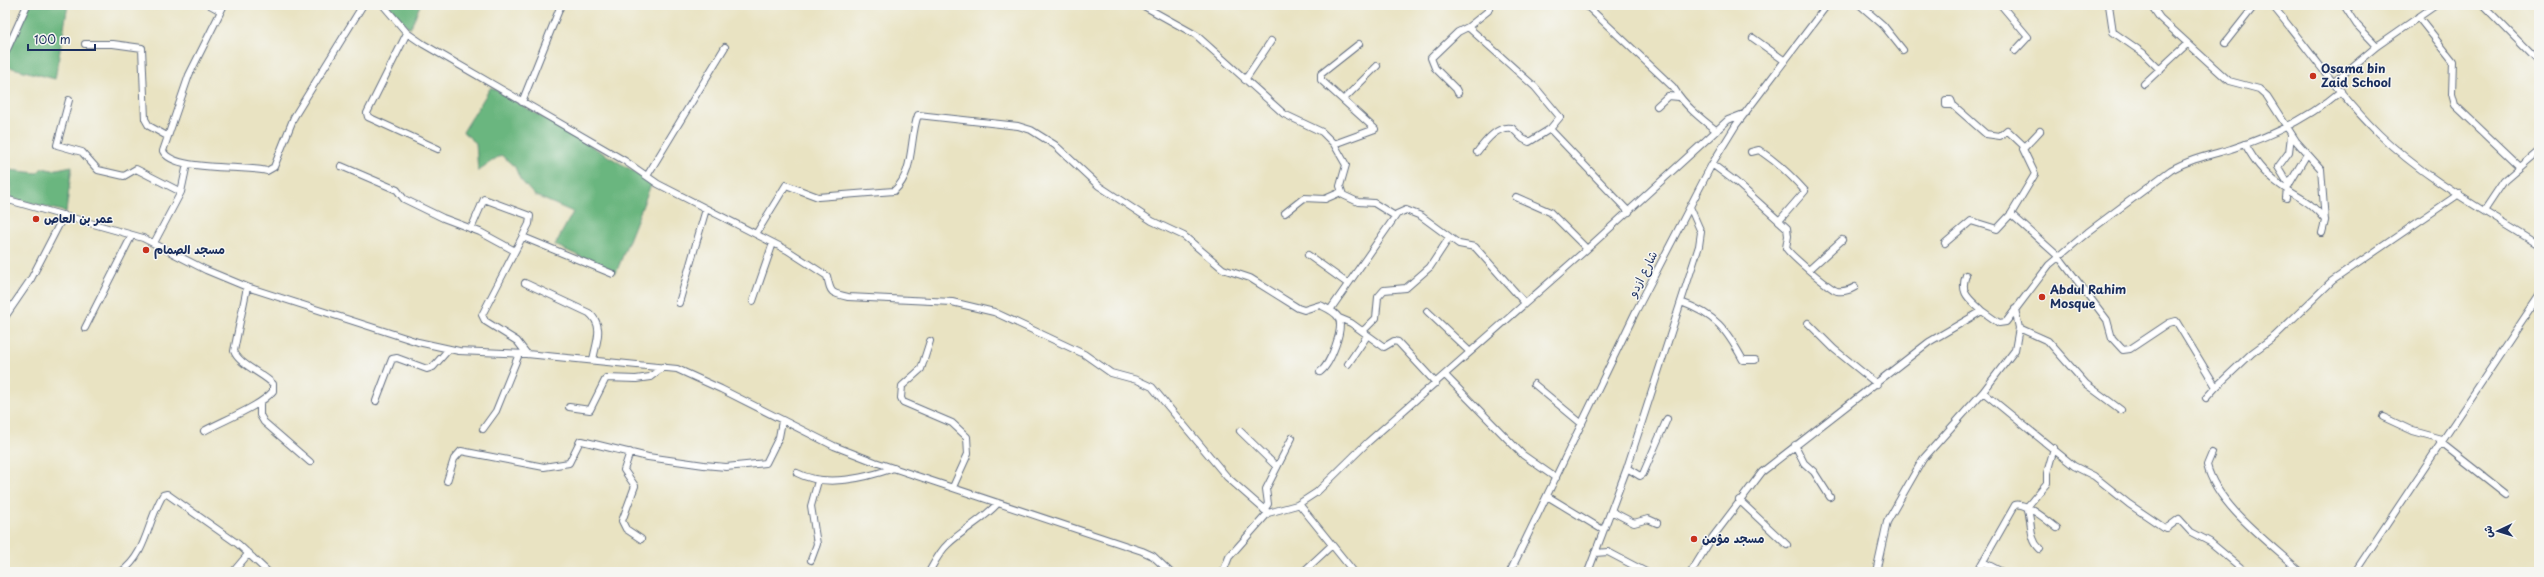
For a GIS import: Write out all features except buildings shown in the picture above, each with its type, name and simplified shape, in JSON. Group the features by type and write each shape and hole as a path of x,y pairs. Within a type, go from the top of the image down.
{"street":[{"path":"5,54 27,5"},
{"path":"210,5 221,11"},
{"path":"224,5 189,75 167,136 164,146 165,154 168,158 187,164 272,170 294,117 362,5"},
{"path":"383,5 407,33 648,176 658,184 773,243 824,273 828,288 838,295 952,302 994,312 1084,354 1111,373 1137,380 1152,387 1227,477 1266,511"},
{"path":"522,102 561,5"},
{"path":"1142,5 1196,35 1284,114 1322,132 1334,144 1346,165 1341,192"},
{"path":"1458,94 1456,89 1435,68 1431,58 1458,32 1468,27 1488,11 1490,5"},
{"path":"1586,5 1674,87 1679,97 1698,117 1717,131"},
{"path":"1860,5 1882,25 1903,50"},
{"path":"2001,5 2028,37 2015,51"},
{"path":"2109,5 2113,32 2143,53 2160,70"},
{"path":"2151,5 2160,18 2229,81 2263,91 2307,154 2321,169 2325,221 2322,233"},
{"path":"2225,43 2255,5"},
{"path":"2272,5 2366,121 2394,148 2425,173 2539,245"},
{"path":"2344,5 2357,25 2377,46"},
{"path":"2334,82 2377,46 2436,5"},
{"path":"2483,5 2539,62"},
{"name":"شارع ازدو","path":"1510,572 1636,312 1712,164 1746,112 1824,6"},
{"path":"2418,18 2452,61 2452,94 2455,105 2520,167"},
{"path":"1468,27 1535,87 1559,114 1558,121 1550,129 1529,142 1523,139 1512,128 1506,128 1489,137 1477,152"},
{"path":"407,33 367,114 368,117 438,149"},
{"path":"1753,38 1785,61"},
{"path":"1246,80 1271,41"},
{"path":"85,44 114,44 142,48 145,119 149,126 167,136"},
{"path":"1334,144 1375,129 1321,80 1320,77 1360,44"},
{"path":"2144,84 2187,44"},
{"path":"648,176 725,47"},
{"path":"1343,100 1377,66"},
{"path":"1966,275 1963,288 1965,292 1982,311 2002,324 2049,265 2088,232 2171,170 2196,158 2290,129 2341,91"},
{"path":"1657,106 1668,96 1679,97"},
{"path":"69,100 57,145 82,152 98,170 124,176 136,170 181,192"},
{"path":"1953,105 1986,134 2000,136 2007,130 2025,147"},
{"path":"1266,511 1299,504 1317,492 1368,442 1587,250 1728,120 1746,112"},
{"path":"756,234 786,185 818,197 894,191 901,180 910,157 918,115 985,121 1031,130 1055,145 1099,186 1152,221 1184,236 1223,269 1250,278 1298,308 1304,310 1315,305 1330,310 1339,318 1344,319 1384,347 1394,341 1398,342 1436,382"},
{"path":"1550,129 1629,212"},
{"path":"2270,177 2289,152 2292,143 2290,129"},
{"path":"1944,243 1971,221 1997,229 2011,214 2035,174 2023,152 2025,147 2040,131"},
{"path":"2245,144 2258,165 2270,177 2288,186 2302,198 2313,204 2325,221"},
{"path":"1751,152 1759,150 1771,158 1784,168 1805,191 1779,221"},
{"path":"2484,211 2500,186 2539,151"},
{"path":"2286,198 2288,186 2307,154"},
{"path":"154,243 181,192 187,164"},
{"path":"1712,164 1736,182 1779,221 1788,232 1786,248 1810,269 1838,291 1850,290 1856,287"},
{"path":"341,166 397,190 404,199 443,218 471,229 515,251"},
{"path":"2278,168 2288,186"},
{"path":"1285,213 1304,198 1325,198 1341,192"},
{"path":"1341,192 1346,197 1358,202 1374,203 1395,216"},
{"path":"2206,398 2252,353 2275,336 2332,281 2459,194"},
{"path":"1516,197 1550,212 1587,250"},
{"path":"5,199 132,235 154,243 206,270 246,287 403,338 449,349 593,360 663,367 677,370 700,378 782,421 834,446 894,468 1142,551 1153,556 1170,572"},
{"path":"471,229 483,201 486,199 529,214 529,224 482,315 485,321 518,341 527,354"},
{"path":"1588,572 1627,468 1681,302 1701,232 1690,207"},
{"path":"679,303 706,209"},
{"path":"1330,310 1347,283 1400,211 1410,211 1420,216 1459,244 1475,247 1525,303"},
{"path":"2011,214 2059,257 2107,320 2112,338 2123,350 2130,349 2169,323 2176,321 2216,387"},
{"path":"5,317 31,279 64,215"},
{"path":"85,328 132,235"},
{"path":"523,236 613,274"},
{"path":"1348,364 1376,318 1378,297 1384,290 1406,288 1427,270 1449,238"},
{"path":"1810,269 1842,240"},
{"path":"753,301 773,243"},
{"path":"1308,254 1347,283"},
{"path":"525,283 589,313 597,319 600,330 593,360"},
{"path":"204,431 250,406 260,403 273,391 274,384 241,360 234,351 246,287"},
{"path":"2355,572 2441,440 2539,296"},
{"path":"1681,302 1715,320 1732,338 1736,350 1743,360 1755,360"},
{"path":"1876,572 1887,522 1920,464 1983,392 2015,350 2019,328 2014,309"},
{"path":"1427,310 1470,352"},
{"path":"1691,572 1703,550 1739,500 1762,472 1794,445 1877,384 1929,342 1982,311"},
{"path":"1320,372 1329,364 1333,354 1339,318"},
{"path":"1808,323 1834,349 1877,384"},
{"path":"2019,328 2048,341 2086,384 2121,410"},
{"path":"930,341 921,369 902,386 901,398 904,402 952,423 967,438 968,454 952,487"},
{"path":"376,401 392,359 397,358 427,369 433,367 449,349"},
{"path":"483,429 496,411 519,354"},
{"path":"570,407 590,410 606,378 636,379 650,377 663,367"},
{"path":"1445,375 1523,455 1556,478"},
{"path":"1534,384 1582,424"},
{"path":"1983,392 2082,472 2094,476 2129,504 2163,527 2167,528 2179,519 2191,532 2210,542 2246,572"},
{"path":"260,403 260,415 264,422 310,462"},
{"path":"2383,418 2413,432 2441,440 2506,494"},
{"path":"1627,468 1640,476 1643,474 1667,419"},
{"path":"446,481 454,459 461,451 544,467 569,463 580,441 630,452 704,465 726,467 757,465 766,463 773,452 782,421"},
{"path":"1240,431 1277,467"},
{"path":"1223,572 1229,557 1266,511 1268,504 1266,489 1292,438"},
{"path":"1794,445 1800,458 1817,476 1830,497"},
{"path":"2027,507 2047,484 2047,473 2054,448"},
{"path":"630,452 624,470 635,486 622,521 626,529 641,539"},
{"path":"2212,453 2207,465 2214,484 2242,518 2301,572"},
{"path":"797,473 818,481 860,477 894,468"},
{"path":"811,560 817,544 810,506 818,481"},
{"path":"120,572 139,554 158,503 163,495 167,494 249,553 268,572"},
{"path":"1546,496 1603,530"},
{"path":"1739,500 1774,535 1787,545"},
{"path":"929,572 947,545 972,524 989,514 998,503"},
{"path":"1299,504 1354,572"},
{"path":"1977,572 2015,505 2027,507 2057,528"},
{"path":"2027,507 2031,519 2031,536 2040,549"},
{"path":"1611,511 1634,523 1648,519 1657,523"},
{"path":"1302,572 1332,545"},
{"path":"1595,553 1608,552 1646,572"},
{"path":"233,572 249,553"},
{"path":"1983,562 2002,572"}],"green space":[{"path":"29,5 68,5 55,79 5,66 5,59"},
{"path":"388,5 420,5 410,29"},
{"path":"491,87 652,182 616,273 555,245 573,212 534,195 520,179 515,167 501,155 480,169 478,172 476,143 463,132"},
{"path":"72,166 66,212 11,198 9,170 37,173 42,168 52,170"}],"place":[{"name":"Osama bin Zaid School","path":"2313,76"},
{"name":"عمر بن العاص","path":"36,219"},
{"name":"مسجد الصمام","path":"146,250"},
{"name":"Abdul Rahim Mosque","path":"2042,297"},
{"name":"مسجد مؤمن","path":"1694,539"}]}
